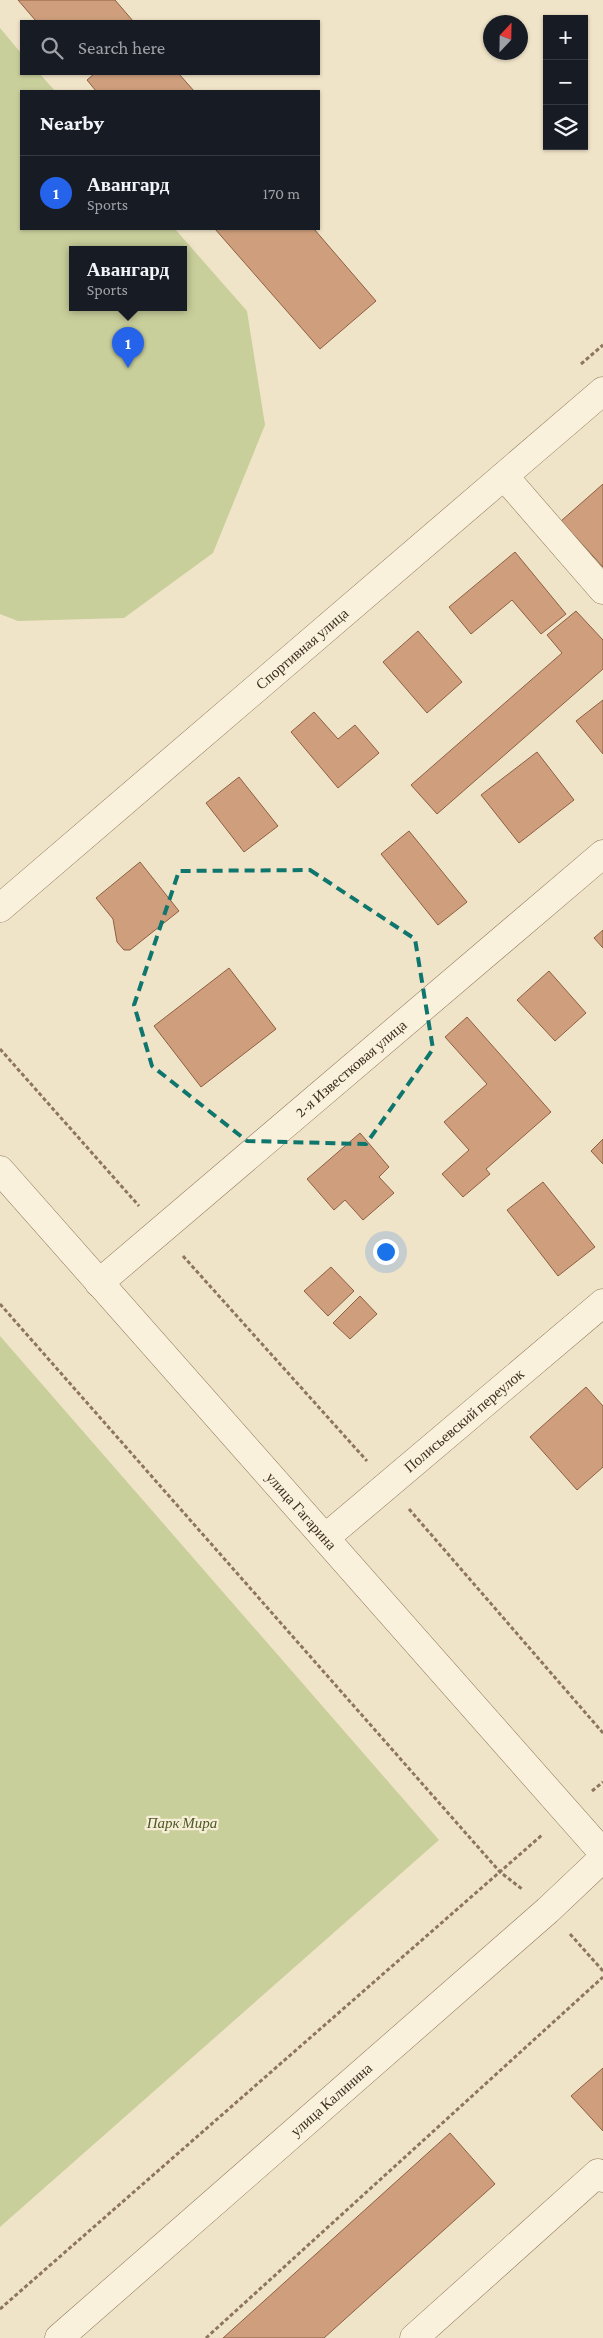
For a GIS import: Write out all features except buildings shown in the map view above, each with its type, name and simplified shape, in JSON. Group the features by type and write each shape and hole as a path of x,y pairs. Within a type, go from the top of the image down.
{"street":[{"name":"Спортивная улица","path":"0,908 603,391"},
{"path":"504,476 603,590"},
{"name":"2-я Известковая улица","path":"99,1282 603,854"},
{"name":"улица Гагарина","path":"0,1170 603,1853"},
{"name":"Полисьевский переулок","path":"325,1538 603,1303"},
{"name":"улица Калинина","path":"59,2338 548,1910 603,1858"},
{"path":"414,2338 598,2173 603,2178"}],"path":[{"path":"0,1049 388,1485 603,1733"},
{"path":"0,1304 500,1872"},
{"path":"0,2309 603,1782"},
{"path":"206,2338 603,1978"}],"highlighted area":[{"path":"310,870 415,939 433,1049 366,1144 247,1141 152,1066 134,1005 179,871"}],"green space":[{"path":"0,28 20,52 20,75 41,75 54,90 20,90 20,230 176,230 247,311 265,425 213,553 124,618 18,621 0,614"},
{"name":"Парк Мира","path":"0,1336 439,1840 0,2227"}],"place":[{"name":"Авангард","path":"128,368"}]}
